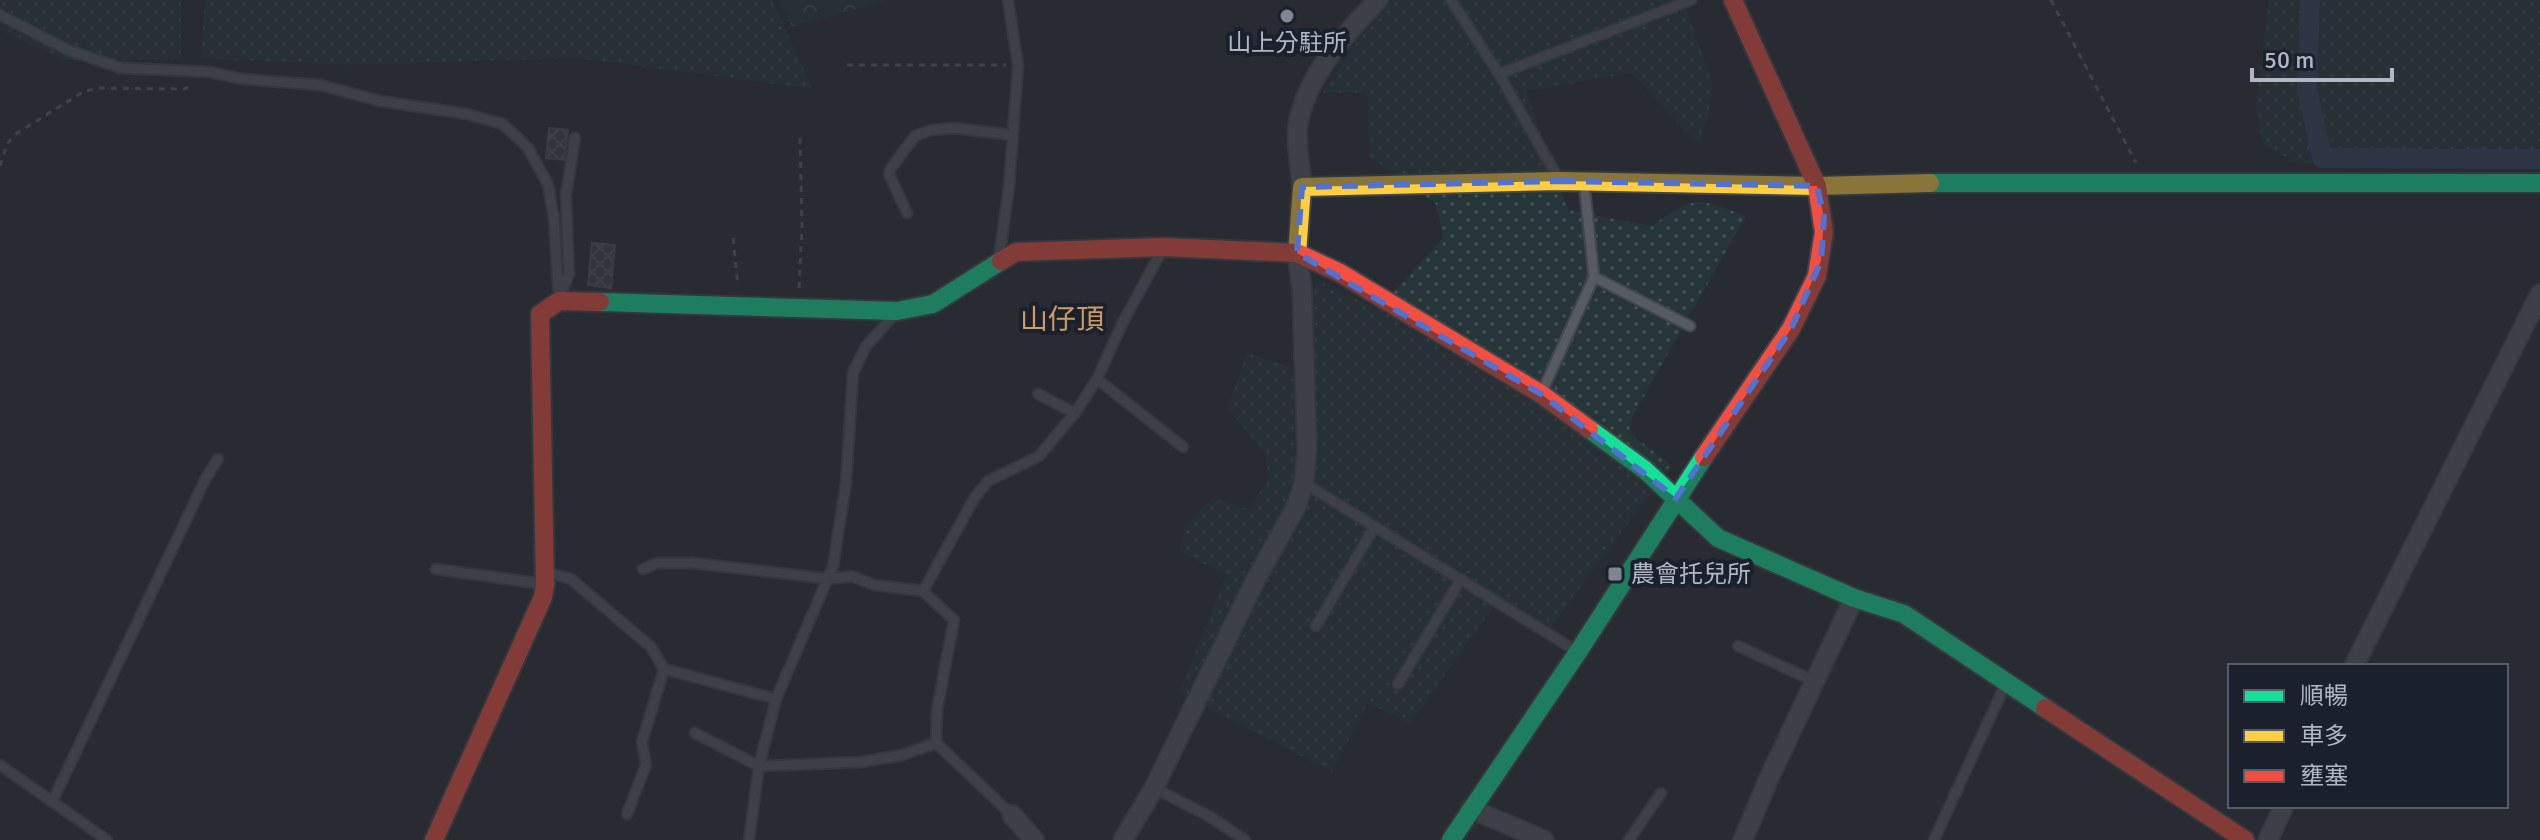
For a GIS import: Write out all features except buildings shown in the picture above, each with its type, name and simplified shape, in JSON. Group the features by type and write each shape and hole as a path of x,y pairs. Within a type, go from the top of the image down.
{"street":[{"path":"1123,840 1154,788 1255,581 1296,507 1304,483 1307,437 1302,289 1297,253 1302,187 1297,126 1311,88 1334,50 1378,0"},
{"path":"1451,840 1791,329 1809,296 1821,261 1824,217 1817,186 1733,0"},
{"path":"1302,187 1560,181 1817,186 1881,183 2540,183"},
{"path":"434,840 543,597 540,314 559,301 897,311 933,304 1016,252 1163,247 1297,253 1340,273 1541,394 1645,470 1718,538 1854,598 1904,614 2245,840"},
{"path":"2355,664 2540,294"},
{"path":"1743,840 1854,598"},
{"path":"2268,840 2283,808"},
{"path":"1471,809 1544,840"},
{"path":"1012,815 1034,840"}],"lane":[{"path":"999,261 1009,187 1018,65 1008,0"},
{"path":"1451,0 1499,74 1560,181"},
{"path":"1499,74 1691,0"},
{"path":"0,15 68,50 121,68 210,72 242,79 320,85 380,101 467,114 503,124 528,148 548,184 554,219 559,301"},
{"path":"907,213 889,174 915,136 931,130 955,128 1011,135"},
{"path":"559,301 569,274 566,195 575,138"},
{"path":"1541,394 1594,277 1584,182"},
{"path":"923,591 975,497 988,481 1039,456 1075,413 1097,379 1163,247"},
{"path":"1594,277 1690,326"},
{"path":"749,840 759,766 776,699 830,579 846,483 853,373 866,346 897,311"},
{"path":"1097,379 1183,447"},
{"path":"1038,394 1075,413"},
{"path":"52,802 206,478 218,459"},
{"path":"1304,483 1578,652"},
{"path":"1316,626 1375,526"},
{"path":"643,569 657,563 693,563 830,579 852,576 874,585 923,591 954,620 937,710 936,743 1012,815"},
{"path":"436,569 571,579 651,647 664,669 776,699"},
{"path":"1398,684 1461,579"},
{"path":"1738,646 1814,681"},
{"path":"627,814 646,765 642,742 664,669"},
{"path":"1934,840 2006,682"},
{"path":"695,733 759,766 861,762 902,755 936,743"},
{"path":"0,765 107,840"},
{"path":"1154,788 1209,816 1245,840"},
{"path":"1629,840 1661,793"}],"path":[{"path":"2051,0 2146,183"},
{"path":"847,65 1018,65"},
{"path":"0,166 7,144 17,133 83,92 97,88 184,89 210,72"},
{"path":"798,307 802,228 800,136"},
{"path":"733,238 740,305"}],"highlighted area":[{"path":"1560,181 1817,186 1824,217 1821,261 1791,329 1676,498 1541,394 1297,253 1302,187"}],"green space":[{"path":"0,0 181,0 181,59 65,60 0,30"},
{"path":"205,0 772,0 813,89 577,58 349,65 200,58"},
{"path":"778,0 888,0 792,27"},
{"path":"1390,0 1683,0 1712,80 1712,97 1701,144 1685,132 1632,73 1526,91 1568,210 1652,226 1678,208 1697,202 1717,205 1746,216 1631,419 1630,433 1671,465 1545,635 1497,602 1410,724 1368,703 1332,772 1179,693 1226,575 1179,551 1185,527 1212,498 1248,509 1268,479 1265,453 1227,408 1247,353 1295,369 1317,280 1378,309 1443,238 1436,204 1369,156 1367,93 1322,93 1376,15"},
{"path":"2269,0 2540,0 2540,144 2526,161 2297,163 2263,144 2255,106"}],"waterway":[{"path":"2310,0 2307,88 2322,158 2540,159"}],"traffic: fast":[{"path":"1930,183 2540,183"},
{"path":"600,302 897,311 933,304 1001,261"},
{"path":"1589,429 1645,470 1718,538 1854,598 1904,614 2045,708"},
{"path":"1451,840 1704,457"}],"traffic: slow":[{"path":"1297,253 1302,187 1560,181 1817,186 1930,183"}],"traffic: jam":[{"path":"1704,457 1791,329 1817,276 1824,232 1817,186 1733,0"},
{"path":"1001,261 1016,252 1163,247 1297,253 1340,273 1541,394 1589,429"},
{"path":"434,840 543,597 540,314 559,301 600,302"},
{"path":"2045,708 2245,840"}],"place":[{"name":"山上分駐所","path":"1287,16"},
{"name":"農會托兒所","path":"1615,574"}],"district":[{"name":"山仔頂","path":"1062,320"}]}
